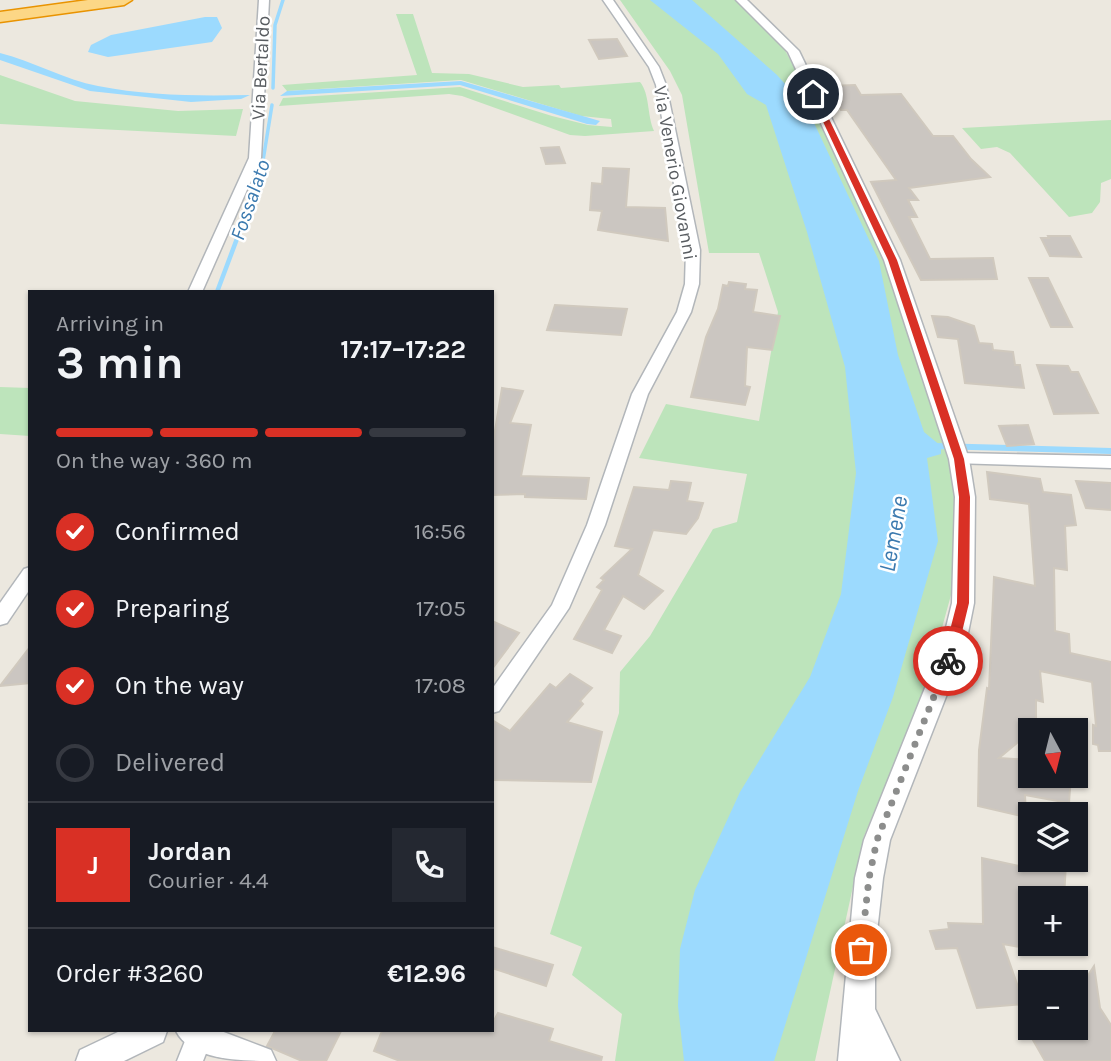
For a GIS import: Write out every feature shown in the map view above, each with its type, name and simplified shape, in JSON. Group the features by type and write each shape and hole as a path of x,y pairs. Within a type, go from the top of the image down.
{"highway":[{"path":"0,8 53,0"},
{"path":"0,17 124,0"}],"street":[{"name":"Via Bertaldo","path":"196,290 255,158 264,0"},
{"name":"Via Venerio Giovanni","path":"494,702 560,608 596,525 640,394 684,312 692,284 693,250 661,85 654,67 608,0"},
{"path":"741,0 793,51 892,260 955,449 965,497 963,603 953,648 877,840 869,878 854,1061"},
{"path":"955,449 1111,462"},
{"path":"0,618 28,577"},
{"path":"860,1011 885,1061"},
{"path":"91,1061 150,1032"},
{"path":"193,1043 260,1061"}],"green space":[{"path":"620,0 738,0 779,39 810,97 893,275 949,454 957,509 951,595 921,704 864,836 815,1061 615,1061 622,1014 572,975 582,947 550,934 619,713 620,672 650,636 713,529 737,522 747,474 639,458 666,404 759,421 778,312 759,253 709,253 682,95 670,71"},
{"path":"396,14 413,14 432,73 469,74 523,87 559,85 561,88 640,82 654,131 570,135 462,96 449,94 279,106 283,98 460,87 552,116 588,125 612,127 611,119 581,116 461,80 287,91 282,85 417,75"},
{"path":"0,75 75,101 178,111 243,109 236,136 0,124"},
{"path":"1111,120 1111,179 1101,183 1100,202 1092,213 1069,217 1010,153 997,147 981,149 962,128"},
{"path":"0,387 28,388 28,436 0,434"}],"water":[{"name":"Lemene","path":"650,0 692,0 777,75 804,105 879,261 898,355 924,432 941,446 941,454 927,458 938,541 893,697 858,791 774,1061 684,1061 678,1006 680,949 695,890 740,792 810,677 841,594 856,473 845,367 807,232 766,105 747,94 718,54"},
{"path":"217,17 222,28 212,42 108,57 88,52 91,45 111,35"},
{"path":"0,53 98,86 174,95 250,95 241,99 191,102 90,91 0,60"},
{"path":"461,81 600,121 596,125 587,124 460,85 280,96 287,91"}],"building":[{"path":"617,39 627,56 599,59 589,40"},
{"path":"855,85 861,95 901,94 933,136 953,136 990,177 909,188 918,200 908,200 917,217 909,217 930,259 993,258 997,279 921,280 871,182 896,180 847,110 841,110 830,86"},
{"path":"559,147 565,163 546,164 541,148"},
{"path":"603,168 629,169 626,207 665,208 668,241 598,230 602,211 590,210 592,183 602,184"},
{"path":"1048,236 1070,236 1081,257 1050,256 1041,238 1049,238"},
{"path":"1029,278 1048,278 1072,327 1051,327"},
{"path":"729,282 746,284 745,289 757,290 753,312 780,316 772,350 747,347 745,386 750,387 745,405 691,397 723,285 728,286"},
{"path":"555,305 627,309 621,335 547,330"},
{"path":"932,316 948,317 974,326 979,343 992,344 993,350 1013,352 1015,365 1020,365 1024,388 965,383 958,339 938,337"},
{"path":"1037,365 1068,366 1071,372 1078,372 1098,413 1054,414"},
{"path":"502,388 523,391 510,423 531,425 521,476 589,478 586,499 525,497 525,494 494,495 494,437"},
{"path":"1028,425 1034,444 1007,446 999,426"},
{"path":"987,472 1040,479 1043,492 1071,495 1076,525 1065,526 1067,570 1054,568 1055,631 1069,634 1070,653 1111,662 1111,751 1099,751 1098,745 1093,744 1093,725 1096,726 1092,682 1040,671 1043,702 1036,700 1036,718 1018,718 1018,742 999,758 1018,759 1018,788 1070,788 1069,802 1025,795 1025,802 1018,802 1018,815 978,806 979,750 987,688 989,689 994,577 1035,586 1029,504 990,499"},
{"path":"671,481 691,483 687,501 703,503 698,518 686,534 653,530 638,575 663,591 644,609 623,596 604,630 621,636 612,653 574,639 602,590 597,587 604,580 601,578 632,549 615,546 634,487 669,490"},
{"path":"1076,481 1111,483 1111,510 1086,508"},
{"path":"494,622 519,633 494,666"},
{"path":"28,650 28,683 0,686"},
{"path":"570,674 592,688 580,701 583,704 567,722 602,732 591,782 494,780 494,721 510,731 550,684 556,688"},
{"path":"982,858 1018,866 1018,872 1065,872 1065,886 1018,886 1018,947 1003,944 1018,987 1018,1005 977,1008 957,948 936,949 930,931 949,929 948,923 983,924"},
{"path":"494,948 553,965 546,986 494,969"},
{"path":"1094,966 1100,1008 1111,1025 1111,1061 1045,1061 1033,1040 1088,1040 1088,975"},
{"path":"498,1013 553,1029 549,1041 602,1057 601,1061 400,1061 374,1051 382,1032 494,1032 494,1020"},
{"path":"274,1032 340,1032 326,1061 302,1061 267,1046"}],"waterway":[{"name":"Fossalato","path":"273,88 275,25 283,0"},
{"name":"Fossalato","path":"261,173 272,105"},
{"name":"Fossalato","path":"218,290 262,172"},
{"path":"935,446 1111,451"}],"way so far":[{"path":"861,950 869,878 877,840 948,661"}],"route":[{"path":"813,94 892,260 959,459 965,497 963,603 948,661"}]}
